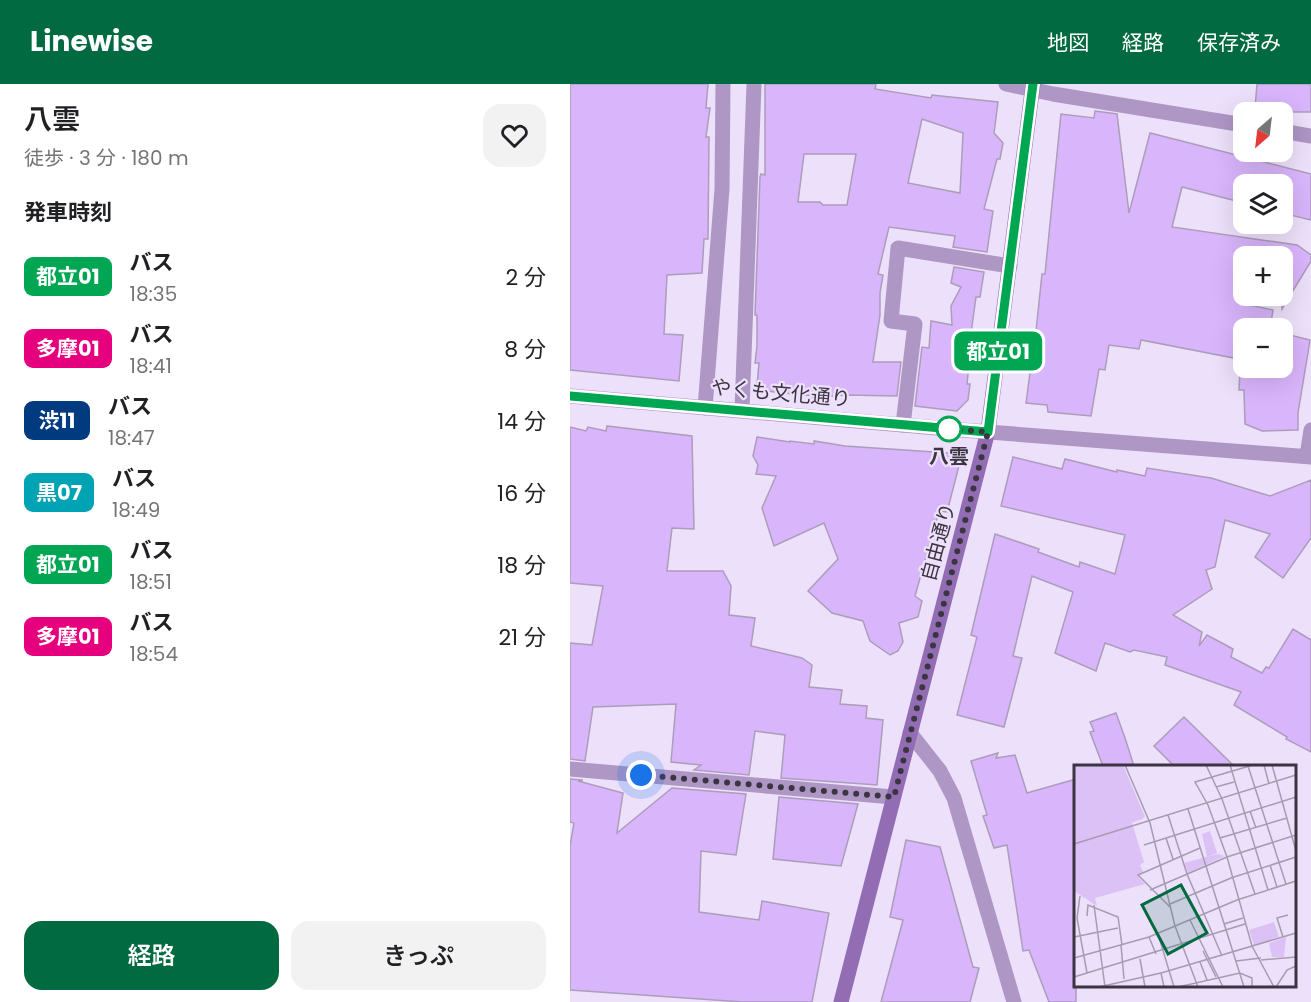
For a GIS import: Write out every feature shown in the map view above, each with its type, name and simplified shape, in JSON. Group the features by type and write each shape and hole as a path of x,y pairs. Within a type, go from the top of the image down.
{"main road":[{"name":"自由通り","path":"841,1002 988,432 1033,87"}],"street":[{"path":"705,408 722,189 723,84"},
{"path":"742,410 754,84"},
{"path":"1006,84 1233,123"},
{"path":"1293,133 1311,136"},
{"path":"903,425 915,324 891,321 898,248 1010,266"},
{"name":"やくも文化通り","path":"570,396 988,432 1309,456"},
{"path":"1309,456 1311,430"},
{"path":"910,733 940,771 954,798 1014,1002"},
{"path":"570,769 894,797"}],"building":[{"path":"570,84 708,84 706,108 710,108 706,137 709,137 708,239 704,239 702,273 667,275 664,334 683,335 679,381 570,370"},
{"path":"765,84 876,84 875,89 931,98 932,95 998,102 994,133 1003,143 984,209 993,211 987,252 953,247 955,236 889,227 878,274 883,275 873,362 901,362 897,396 845,395 812,398 812,396 766,391 757,385 759,363 755,363 757,315 755,315 760,177 761,174 765,175","holes":["922,119 963,133 960,193 908,183","804,154 856,154 847,205 798,202"]},
{"path":"1257,84 1311,84 1311,112 1293,112 1293,102 1256,102"},
{"path":"1095,111 1117,114 1129,213 1150,133 1233,154 1233,162 1264,162 1311,174 1311,220 1293,216 1293,174 1233,174 1233,200 1182,187 1172,227 1297,245 1311,255 1311,261 1293,291 1293,246 1233,246 1233,306 1254,306 1273,310 1272,318 1233,318 1233,358 1141,340 1139,349 1109,345 1105,370 1099,369 1091,416 1048,412 1047,405 1026,403 1042,274 1045,274 1061,114 1094,118"},
{"path":"954,267 984,272 980,297 976,297 968,355 970,356 967,384 970,384 968,400 957,411 915,406 922,347 929,348 931,321 952,325 951,306 961,287 951,283"},
{"path":"1293,336 1310,340 1298,413 1298,430 1262,431 1245,424 1244,390 1239,390 1240,378 1293,378"},
{"path":"607,426 692,436 694,529 672,528 667,571 723,571 731,586 729,615 755,618 751,646 802,658 812,665 809,687 842,690 840,704 867,706 866,718 883,720 877,785 781,778 785,735 755,731 749,775 694,770 701,765 671,762 676,704 593,707 585,761 570,759 570,643 592,645 603,586 570,583 570,427 586,431 588,427 606,431"},
{"path":"757,437 814,444 814,441 845,446 949,453 959,466 947,512 939,511 915,596 922,601 918,617 899,623 903,642 898,651 890,655 870,641 863,621 832,613 808,591 838,559 824,523 774,546 762,508 776,476 756,474 758,465 753,456"},
{"path":"1013,457 1062,469 1065,459 1117,472 1117,470 1145,476 1147,468 1211,478 1270,496 1311,480 1311,538 1283,578 1255,557 1270,534 1225,520 1215,567 1206,570 1212,589 1173,615 1202,632 1199,646 1207,635 1233,649 1231,657 1262,673 1266,667 1269,668 1293,629 1311,640 1311,752 1286,739 1287,737 1234,705 1241,692 1165,665 1167,657 1134,650 1130,652 1105,643 1096,671 1055,653 1073,592 1032,576 1013,656 1022,658 1004,727 957,715 977,637 971,635 995,534 1039,549 1038,552 1079,567 1080,562 1115,574 1125,535 1001,506"},
{"path":"1116,713 1134,765 1103,765 1090,732 1094,731 1090,722"},
{"path":"1184,717 1233,765 1173,765 1154,746"},
{"path":"998,753 996,758 1015,755 1027,793 1074,780 1074,987 1076,987 1076,1002 1049,1002 1029,950 1023,951 1007,845 994,848 983,816 987,815 971,761"},
{"path":"570,779 582,780 582,782 578,781 623,793 617,833 672,788 746,794 736,855 701,851 699,912 759,920 762,901 829,913 812,1002 743,1002 570,990 570,846 574,823 570,822"},
{"path":"779,797 858,804 841,866 773,859"},
{"path":"906,840 940,847 973,967 979,968 970,1002 881,1002 903,920 890,917"}],"bus line":[{"name":"都立01","path":"570,396 988,432 1033,84"}],"place":[{"name":"八雲","path":"949,429"}],"route":[{"path":"641,775 894,797 988,432 949,429"}]}
